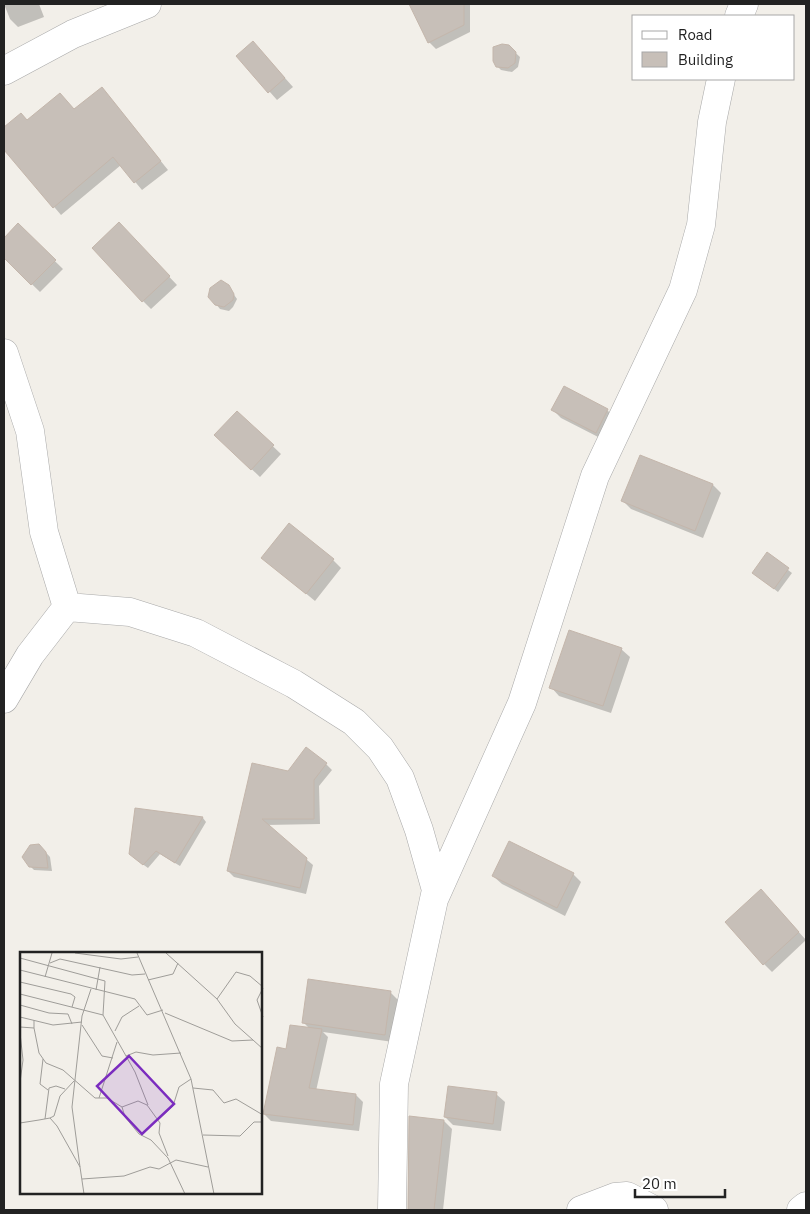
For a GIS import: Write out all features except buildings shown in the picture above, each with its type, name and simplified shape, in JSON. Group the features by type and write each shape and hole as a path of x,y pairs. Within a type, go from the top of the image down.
{"street":[{"path":"4,71 73,34 147,4"},
{"path":"435,897 522,703 595,476 683,290 702,225 712,122 721,80"},
{"path":"4,353 30,431 44,532 67,607"},
{"path":"67,607 130,612 196,633 294,684 354,722 380,748 400,778 419,830 436,890 394,1084 392,1210"},
{"path":"4,699 30,655 67,607"},
{"path":"581,1210 616,1197 627,1196 654,1210"},
{"path":"801,1210 806,1206"}]}
